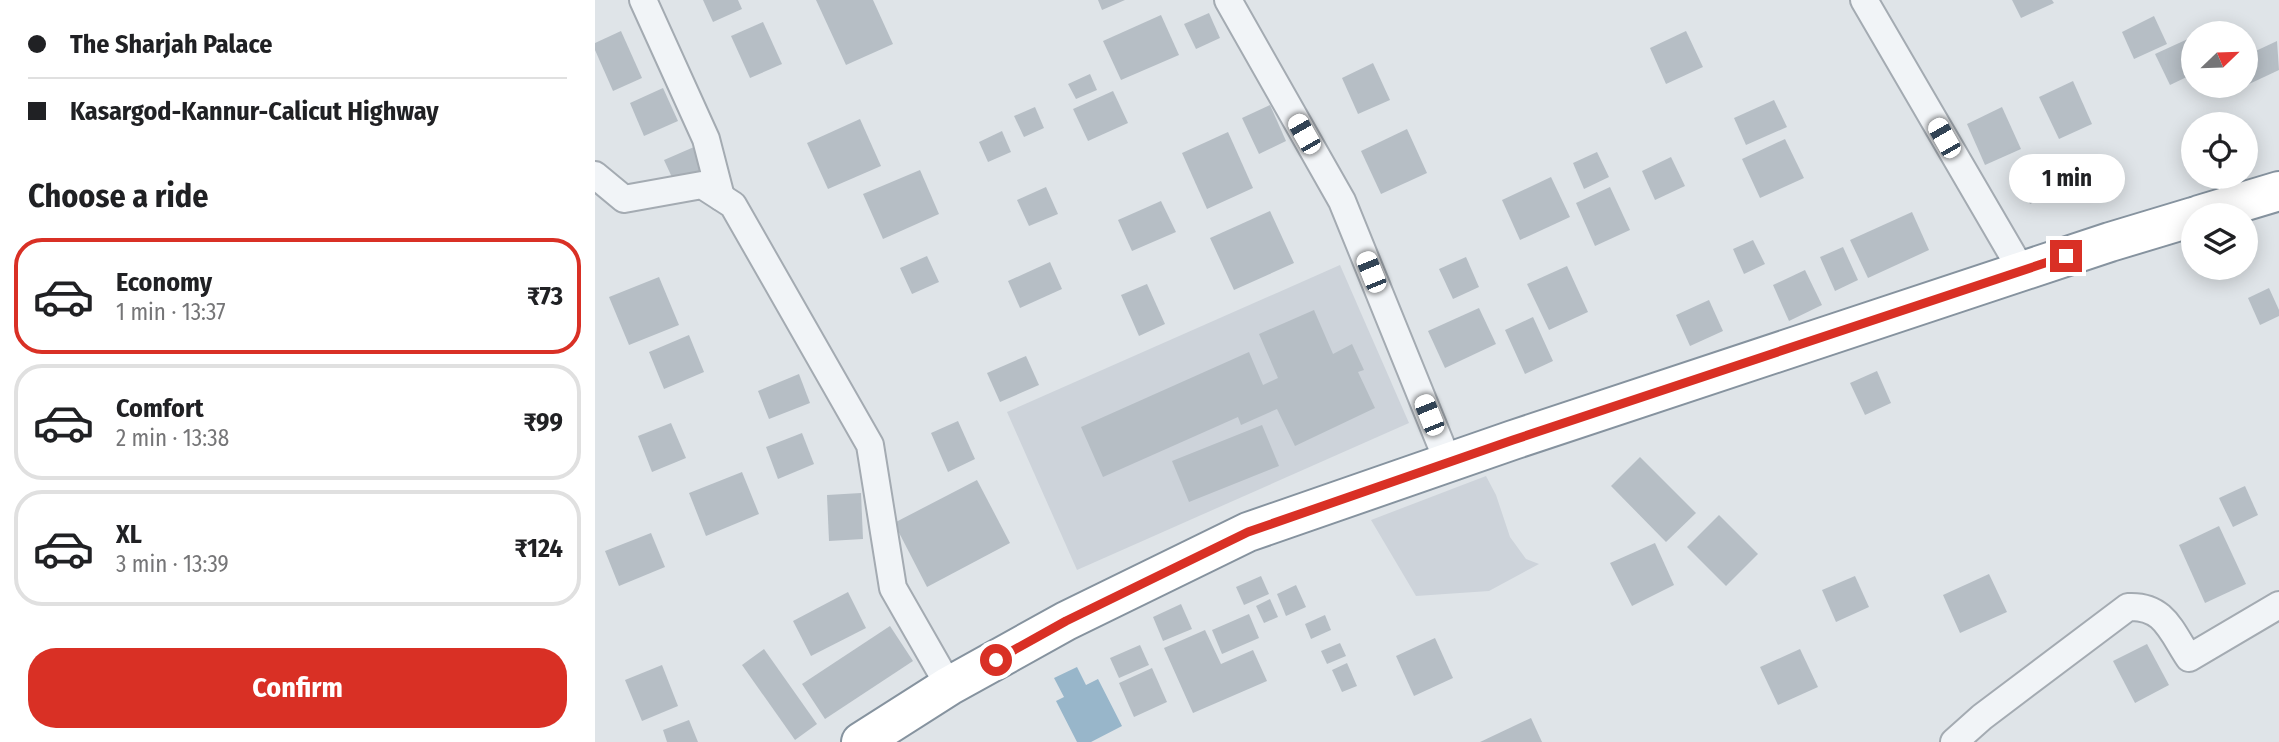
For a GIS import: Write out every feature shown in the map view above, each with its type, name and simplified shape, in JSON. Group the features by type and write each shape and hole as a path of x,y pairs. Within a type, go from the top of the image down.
{"highway":[{"path":"2239,203 2279,191"},
{"path":"861,742 899,732 950,686 1066,621 1248,532 1448,462 2181,221"}],"street":[{"path":"643,0 706,139 721,197"},
{"path":"1228,0 1342,201 1448,462"},
{"path":"1864,0 2022,271"},
{"path":"595,175 624,199 702,185 733,205 870,445 893,588 950,686"},
{"path":"1954,742 1982,717 2128,607 2143,606 2158,612 2189,657 2279,604"}],"shaded area":[{"path":"1340,265 1409,423 1077,570 1007,412"},
{"path":"1486,476 1496,495 1510,537 1526,559 1539,564 1489,591 1416,596 1371,520"}],"water":[{"path":"1077,667 1086,685 1098,679 1122,726 1091,742 1077,742 1056,701 1064,697 1054,678"}],"building":[{"path":"703,0 738,0 742,9 713,22"},
{"path":"816,0 873,0 893,44 846,65"},
{"path":"1098,0 1125,0 1102,10"},
{"path":"2012,0 2052,0 2054,3 2021,18"},
{"path":"1209,13 1220,38 1196,49 1184,24"},
{"path":"1161,15 1179,55 1121,80 1103,41"},
{"path":"2154,16 2167,44 2134,59 2122,32"},
{"path":"763,22 782,64 750,78 731,36"},
{"path":"621,31 642,78 613,91 595,50 595,43"},
{"path":"1686,31 1703,67 1666,84 1650,48"},
{"path":"2277,41 2279,70 2258,80 2258,50"},
{"path":"2181,42 2181,80 2170,85 2155,54"},
{"path":"1373,63 1390,100 1358,114 1342,78"},
{"path":"1090,74 1097,90 1076,99 1068,84"},
{"path":"2073,81 2092,124 2059,139 2039,97"},
{"path":"663,88 678,121 644,136 630,103"},
{"path":"1113,91 1128,123 1088,141 1073,109"},
{"path":"1774,100 1787,127 1746,145 1734,118"},
{"path":"1270,105 1286,141 1259,154 1242,118"},
{"path":"1035,107 1044,128 1024,137 1014,116"},
{"path":"2002,107 2021,149 1985,165 1967,124"},
{"path":"860,119 881,166 828,189 807,143"},
{"path":"1407,129 1427,173 1381,194 1361,151"},
{"path":"1002,131 1011,152 988,162 979,142"},
{"path":"1228,132 1253,188 1207,209 1182,153"},
{"path":"1785,139 1804,178 1760,198 1742,159"},
{"path":"694,147 706,172 676,186 664,160"},
{"path":"1597,152 1609,177 1584,189 1573,163"},
{"path":"1671,157 1685,186 1655,200 1642,171"},
{"path":"2043,160 2057,192 2030,204 2015,173"},
{"path":"920,170 939,214 883,239 863,194"},
{"path":"1551,177 1570,217 1520,240 1502,200"},
{"path":"1046,187 1058,214 1029,226 1017,200"},
{"path":"1610,187 1630,230 1595,246 1576,203"},
{"path":"1161,201 1176,232 1132,251 1118,220"},
{"path":"1270,211 1294,263 1234,290 1210,238"},
{"path":"1912,212 1929,250 1868,278 1850,240"},
{"path":"1753,240 1765,264 1744,274 1733,249"},
{"path":"1843,247 1858,280 1835,291 1820,257"},
{"path":"927,256 939,282 912,294 900,268"},
{"path":"1466,257 1479,287 1453,299 1439,269"},
{"path":"1050,262 1062,289 1020,308 1008,281"},
{"path":"1567,266 1588,312 1549,330 1527,284"},
{"path":"1805,270 1822,305 1789,321 1773,285"},
{"path":"659,277 679,325 629,345 609,297"},
{"path":"1147,284 1165,324 1139,336 1121,295"},
{"path":"2269,288 2279,316 2260,325 2248,298"},
{"path":"1709,300 1723,331 1690,346 1676,315"},
{"path":"1479,308 1496,344 1445,368 1428,331"},
{"path":"1314,310 1333,354 1352,344 1364,370 1358,372 1375,408 1295,446 1277,409 1241,425 1238,417 1103,477 1081,427 1249,352 1263,385 1278,378 1259,334"},
{"path":"1533,317 1553,361 1525,374 1505,330"},
{"path":"689,335 704,372 664,389 649,352"},
{"path":"1026,356 1039,385 1000,402 987,373"},
{"path":"1877,371 1891,403 1865,415 1850,383"},
{"path":"799,374 810,403 769,419 758,391"},
{"path":"958,421 975,459 948,472 931,433"},
{"path":"671,423 686,458 652,472 638,436"},
{"path":"1262,425 1279,466 1189,502 1172,461"},
{"path":"802,433 814,464 778,479 766,447"},
{"path":"1640,457 1696,513 1666,542 1611,486"},
{"path":"742,472 759,514 706,536 689,493"},
{"path":"977,480 1010,543 927,587 894,523"},
{"path":"2245,486 2258,515 2233,527 2219,498"},
{"path":"861,493 863,539 829,541 827,495"},
{"path":"1719,515 1758,554 1726,586 1687,547"},
{"path":"2219,526 2246,584 2205,603 2179,545"},
{"path":"651,533 665,567 619,586 605,551"},
{"path":"1655,543 1674,585 1632,606 1610,563"},
{"path":"1989,574 2007,612 1960,633 1943,595"},
{"path":"1261,576 1269,594 1244,605 1236,587"},
{"path":"1855,576 1869,607 1836,622 1822,590"},
{"path":"1296,585 1306,607 1286,616 1277,594"},
{"path":"848,592 866,628 811,656 793,621"},
{"path":"1270,599 1278,617 1264,623 1256,606"},
{"path":"1181,604 1192,629 1163,641 1153,617"},
{"path":"1249,614 1259,638 1222,654 1212,630"},
{"path":"1325,615 1331,630 1311,639 1305,624"},
{"path":"890,626 913,661 825,719 802,684"},
{"path":"1205,630 1221,664 1253,650 1267,681 1193,713 1164,648"},
{"path":"1435,638 1453,678 1414,696 1396,656"},
{"path":"1340,643 1346,656 1327,664 1321,651"},
{"path":"2147,644 2169,685 2135,703 2113,661"},
{"path":"1140,645 1149,665 1119,678 1110,658"},
{"path":"764,649 817,724 795,740 742,665"},
{"path":"1800,649 1818,687 1778,705 1760,667"},
{"path":"1347,663 1357,686 1342,692 1332,670"},
{"path":"662,665 678,706 642,721 625,680"},
{"path":"1152,668 1167,702 1134,717 1119,683"},
{"path":"1531,718 1542,742 1480,742"},
{"path":"689,720 698,742 667,742 663,730"}],"route":[{"path":"996,660 1066,621 1248,532 1513,440 2066,256"}]}
